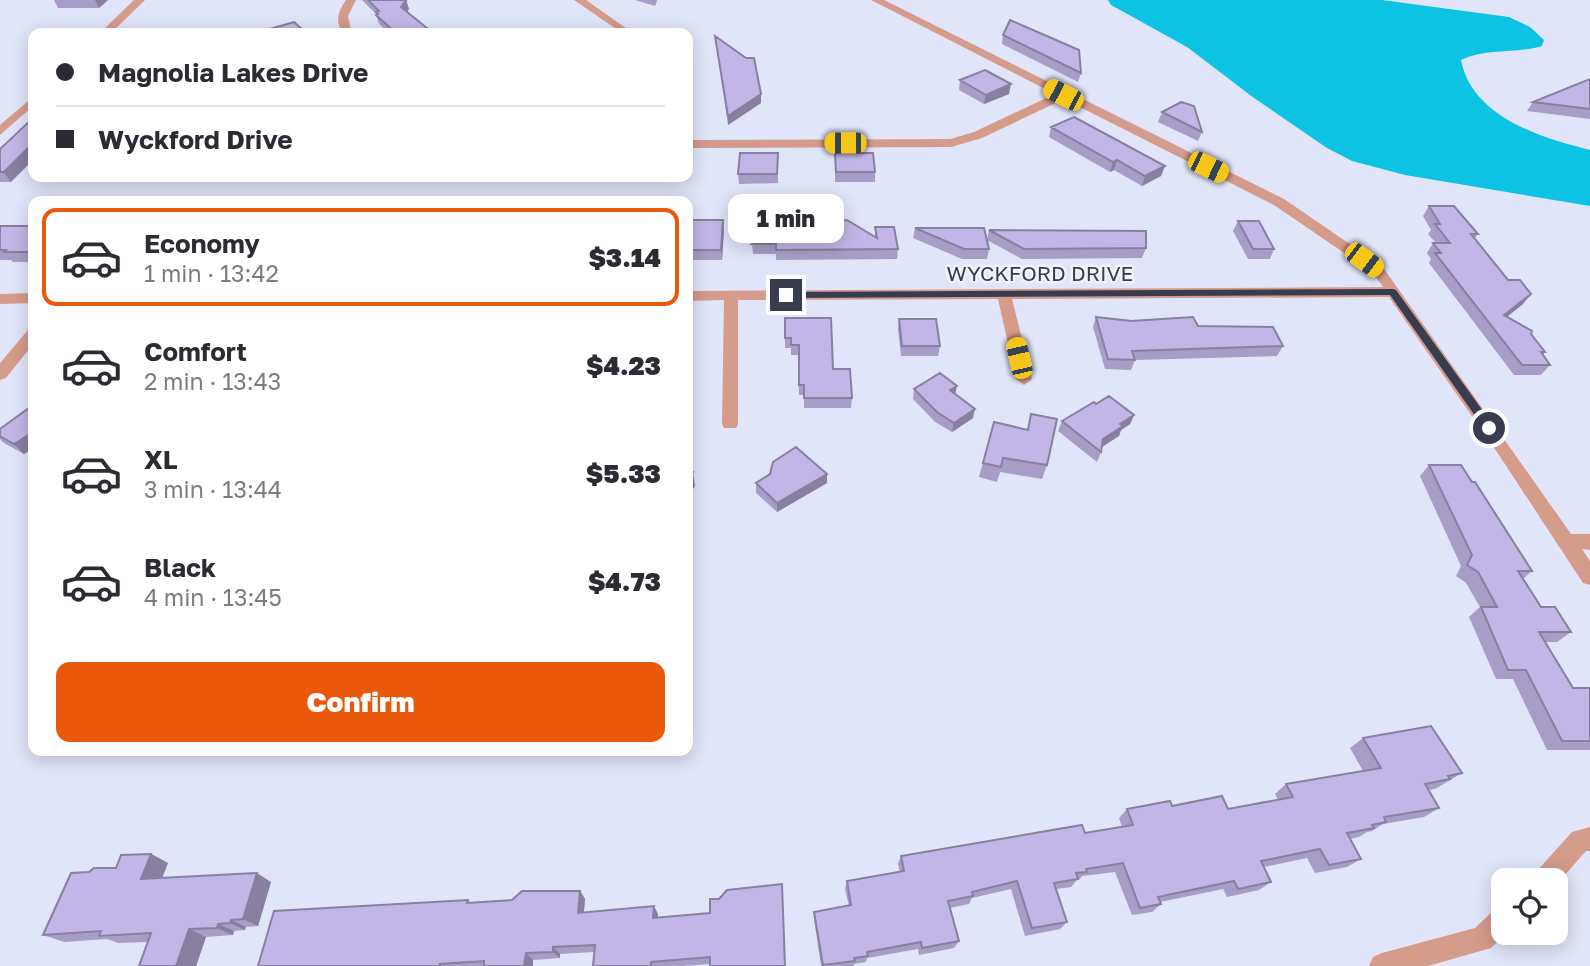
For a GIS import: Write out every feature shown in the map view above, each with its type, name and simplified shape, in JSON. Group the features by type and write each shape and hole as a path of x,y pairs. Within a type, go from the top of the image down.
{"street":[{"path":"110,28 140,0"},
{"path":"345,28 342,12 351,0"},
{"path":"579,0 621,28"},
{"path":"881,3 902,0"},
{"path":"881,3 1279,202 1377,269 1505,450 1590,578"},
{"path":"693,144 951,143 978,135 1063,95"},
{"path":"0,131 28,105"},
{"name":"WYCKFORD DRIVE","path":"693,296 1393,292"},
{"path":"1004,294 1024,379"},
{"path":"730,424 731,295"},
{"path":"0,299 28,298"},
{"path":"0,374 28,340"},
{"path":"1566,541 1590,542"},
{"path":"1555,868 1580,840 1590,839"},
{"path":"1382,966 1482,939 1491,930"}],"water":[{"path":"1108,0 1382,0 1509,17 1530,27 1544,40 1542,46 1481,54 1461,60 1468,80 1479,96 1511,122 1551,139 1590,150 1590,206 1405,175 1352,161 1327,148 1254,98 1187,47 1111,5"}],"building":[{"path":"368,0 406,0 401,7 427,28 390,28 376,15 379,11"},
{"path":"1010,20 1079,50 1081,73 1003,35"},
{"path":"294,22 301,28 273,28"},
{"path":"715,36 746,58 754,58 761,94 728,116"},
{"path":"985,70 1011,84 986,95 960,80"},
{"path":"1590,79 1590,109 1533,102"},
{"path":"1181,102 1194,106 1202,132 1162,112"},
{"path":"1074,117 1165,166 1145,176 1117,160 1113,162 1051,127"},
{"path":"28,123 28,148 4,172 0,172 0,149"},
{"path":"740,153 778,153 777,174 738,174"},
{"path":"835,153 873,153 875,172 836,172"},
{"path":"1429,206 1454,206 1478,234 1471,234 1508,280 1520,280 1531,294 1504,315 1532,331 1531,334 1545,352 1541,352 1550,365 1522,365 1435,253 1441,253 1433,243 1450,243 1435,224 1440,224"},
{"path":"693,220 723,220 721,250 693,250"},
{"path":"847,220 877,238 875,227 894,227 898,249 776,250 776,244 752,244 781,224 786,227 825,227 825,223"},
{"path":"1238,221 1259,221 1274,249 1253,249"},
{"path":"0,226 28,226 28,252 0,250"},
{"path":"915,228 984,228 989,249 964,249"},
{"path":"989,230 1146,231 1146,248 1024,249"},
{"path":"1096,317 1131,321 1193,317 1198,326 1273,327 1283,346 1132,351 1135,360 1108,359"},
{"path":"785,318 831,318 833,369 850,369 852,398 804,398 804,385 799,385 799,345 791,345 791,338 785,338"},
{"path":"899,319 936,319 940,346 902,346"},
{"path":"940,373 957,386 950,390 975,409 954,423 937,412 914,389"},
{"path":"1109,396 1134,415 1103,439 1101,452 1062,421"},
{"path":"28,409 28,435 14,444 0,436 0,429"},
{"path":"1031,414 1057,419 1047,465 1003,458 1001,467 983,463 994,422 1028,430"},
{"path":"796,447 827,474 777,503 756,483 770,474 773,462"},
{"path":"1429,465 1461,465 1472,482 1475,482 1532,571 1518,571 1541,607 1555,607 1571,632 1539,632 1573,688 1590,688 1590,741 1562,741 1526,670 1508,670 1481,607 1497,607 1478,572 1467,565 1472,555"},
{"path":"1431,726 1462,773 1448,776 1450,779 1425,784 1439,808 1384,817 1386,822 1372,825 1374,828 1347,833 1361,859 1329,865 1320,849 1261,861 1271,882 1238,889 1234,881 1158,897 1161,904 1140,908 1123,863 1086,869 1087,872 1076,873 1078,879 1054,883 1067,922 1032,928 1017,881 972,892 973,896 948,901 959,941 922,948 921,942 867,952 868,956 854,958 855,961 823,965 814,912 851,905 847,881 904,871 901,856 1082,825 1085,833 1133,825 1127,809 1170,801 1172,806 1222,796 1228,809 1293,797 1286,784 1381,768 1363,738"},
{"path":"151,854 141,879 257,873 243,919 218,924 217,928 189,929 176,966 139,966 151,933 99,936 101,931 43,935 71,873 89,872 94,868 116,868 121,855"},
{"path":"782,884 785,966 710,966 710,957 651,962 651,966 593,966 595,945 553,947 553,952 526,953 524,966 484,966 484,961 440,966 258,966 274,911 468,900 467,903 512,900 522,891 580,891 578,913 654,906 653,918 710,913 710,899 719,899 727,890"}],"route":[{"path":"786,295 1393,292 1489,428"}]}
